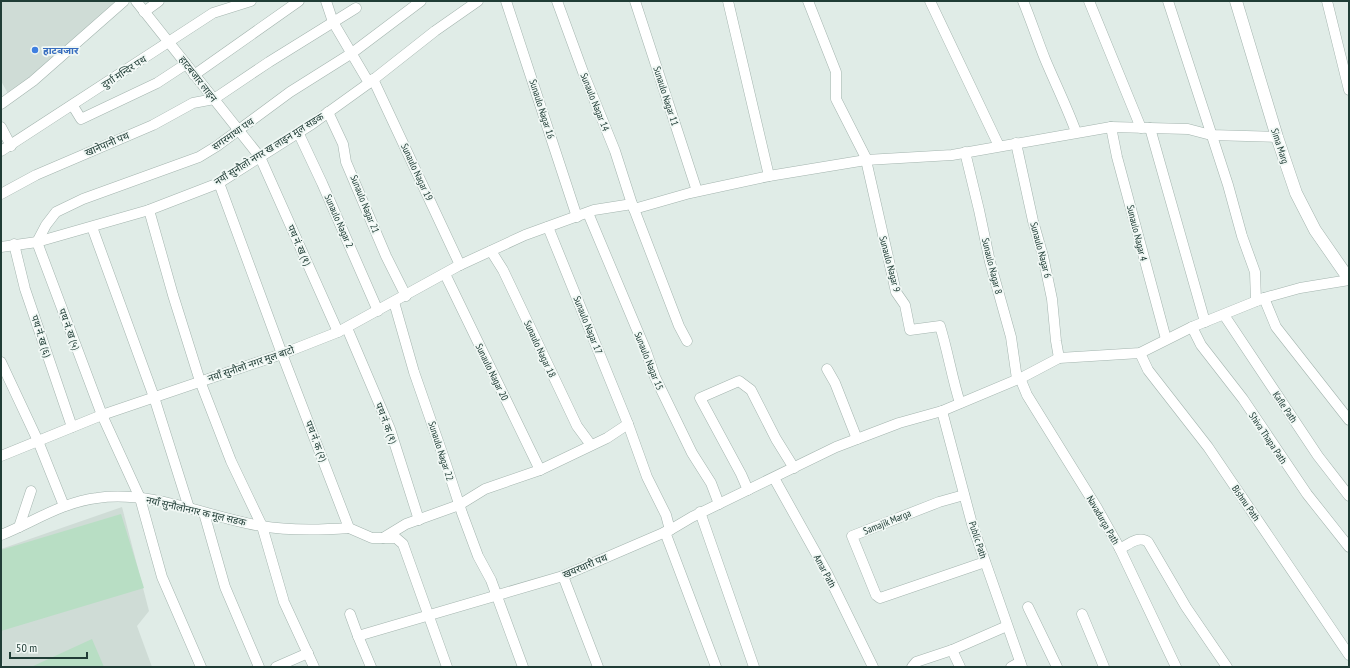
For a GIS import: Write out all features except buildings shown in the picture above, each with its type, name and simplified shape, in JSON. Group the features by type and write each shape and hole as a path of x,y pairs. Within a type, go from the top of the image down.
{"street":[{"path":"1,104 33,81 124,1"},
{"name":"हाटबजार लाइन","path":"136,1 260,157"},
{"path":"144,12 159,1"},
{"name":"दुर्गा मन्दिर पथ","path":"1,151 73,106 214,13 251,1"},
{"path":"194,75 299,1"},
{"name":"Sunaulo Nagar 19","path":"326,1 333,22 371,81 460,265"},
{"name":"सगरमाथा पथ","path":"37,242 46,225 56,212 83,199 199,157 238,131 290,92 352,53 421,1"},
{"name":"नयाँ सुनौलो नगर ख लाइन मुल सडक","path":"1,247 37,242 92,227 149,210 219,183 328,112 371,81 435,31 478,1"},
{"name":"Sunaulo Nagar 16","path":"506,1 577,217"},
{"name":"Sunaulo Nagar 14","path":"557,1 583,72 616,151 633,206 679,326 687,341"},
{"name":"Sunaulo Nagar 11","path":"635,1 697,191"},
{"path":"728,1 769,176"},
{"path":"808,1 836,72 836,98 866,160"},
{"path":"930,1 999,146"},
{"path":"1023,1 1031,18 1038,42 1076,132"},
{"path":"1089,1 1146,128 1205,322"},
{"path":"1168,1 1242,236 1255,272 1260,299 1276,327 1349,420"},
{"name":"Sima Marg","path":"1236,1 1277,137 1296,193 1315,230 1344,264 1349,279"},
{"path":"1327,1 1349,90"},
{"path":"214,99 269,62 356,8"},
{"path":"73,106 81,119 157,83 186,64"},
{"name":"खानेपानी पथ","path":"1,194 36,175 154,125 193,103 214,99"},
{"name":"Sunaulo Nagar 21","path":"328,112 343,144 346,162 386,256 406,296"},
{"path":"1,127 11,146"},
{"name":"नयाँ सुनौलो नगर मुल बाटो","path":"1,456 102,415 282,354 343,330 460,265 525,235 594,210 633,206 769,176 866,160 965,152 1111,127 1188,129 1211,135 1277,137"},
{"name":"Sunaulo Nagar 4","path":"1111,127 1117,157 1166,339"},
{"name":"Sunaulo Nagar 2","path":"298,132 378,311"},
{"name":"Sunaulo Nagar 6","path":"1016,143 1052,299 1059,358"},
{"name":"Sunaulo Nagar 8","path":"965,152 990,262 1011,337 1019,379"},
{"name":"पथ नं. ख (१)","path":"260,157 343,330"},
{"name":"Sunaulo Nagar 9","path":"866,160 896,292 905,306 910,330 940,326 946,346 953,382 960,403"},
{"name":"पथ नं. क (२)","path":"219,183 282,354 350,528"},
{"path":"149,210 172,294 200,381 231,461 262,526 284,602 314,667"},
{"name":"Sunaulo Nagar 15","path":"588,213 646,350 655,377 692,453 711,483 719,504"},
{"path":"92,227 154,397 190,508"},
{"name":"Sunaulo Nagar 17","path":"548,227 628,424 647,477 666,515 668,531 716,667"},
{"name":"पथ नं. ख (५)","path":"37,242 102,415 140,498 162,576 200,667"},
{"name":"पथ नं. ख (६)","path":"14,244 26,289 72,427"},
{"name":"Sunaulo Nagar 18","path":"492,251 503,270 577,426 591,445"},
{"name":"Sunaulo Nagar 20","path":"445,274 540,470"},
{"path":"1059,358 1140,353 1192,326 1224,315 1260,299 1300,288 1349,279"},
{"name":"Sunaulo Nagar 22","path":"394,302 414,372 459,505 478,556 491,580 523,667"},
{"name":"Kafle Path","path":"1224,315 1318,456 1349,496"},
{"name":"Shiva Thapa Path","path":"1192,326 1201,345 1243,399 1307,494 1349,547"},
{"name":"पथ नं. क (१)","path":"343,330 390,429 419,520"},
{"name":"Bishnu Path","path":"1140,353 1148,370 1208,447 1349,655"},
{"name":"खयरघारी पथ","path":"358,636 563,576 668,531 700,512 857,439 899,423 942,411 1019,379 1059,358"},
{"path":"1,362 38,441 64,506"},
{"path":"827,369 835,383 857,439"},
{"name":"Navadurga Path","path":"1019,379 1027,395 1097,508 1120,549 1176,667"},
{"path":"748,490 700,398 738,381 750,390 776,439 794,468"},
{"name":"Public Path","path":"942,411 964,495 1018,665"},
{"path":"383,538 406,524 459,505 485,489 540,470 607,438 628,424"},
{"name":"Amar Path","path":"774,478 827,573 873,667"},
{"path":"19,528 31,491"},
{"name":"Samajik Marga","path":"964,495 939,502 852,536 876,595 880,598 985,562"},
{"name":"नयाँ सुनौलोनगर क मूल सडक","path":"1,535 64,506 98,498 140,498 190,508 204,513 262,526 303,530 350,528"},
{"path":"700,512 754,667"},
{"path":"204,513 225,587 259,667"},
{"path":"350,528 372,538 396,538 403,544 447,667"},
{"path":"1120,549 1139,539 1144,539 1148,542 1186,607 1227,667"},
{"path":"563,576 598,667"},
{"path":"1028,607 1056,667"},
{"path":"350,614 371,667"},
{"path":"1082,614 1104,667"},
{"path":"912,667 916,662 952,650 1006,626"},
{"path":"952,650 960,667"},
{"path":"276,667 308,653"}],"shaded area":[{"name":"हाटबजार","path":"1,1 124,1 10,97 1,81"},
{"path":"122,507 149,611 137,626 152,667 4,667 1,660 1,549"}],"green space":[{"path":"121,514 144,588 1,631 1,550"},
{"path":"92,639 104,667 31,667"}],"place":[{"name":"हाटबजार","path":"35,50"}]}
